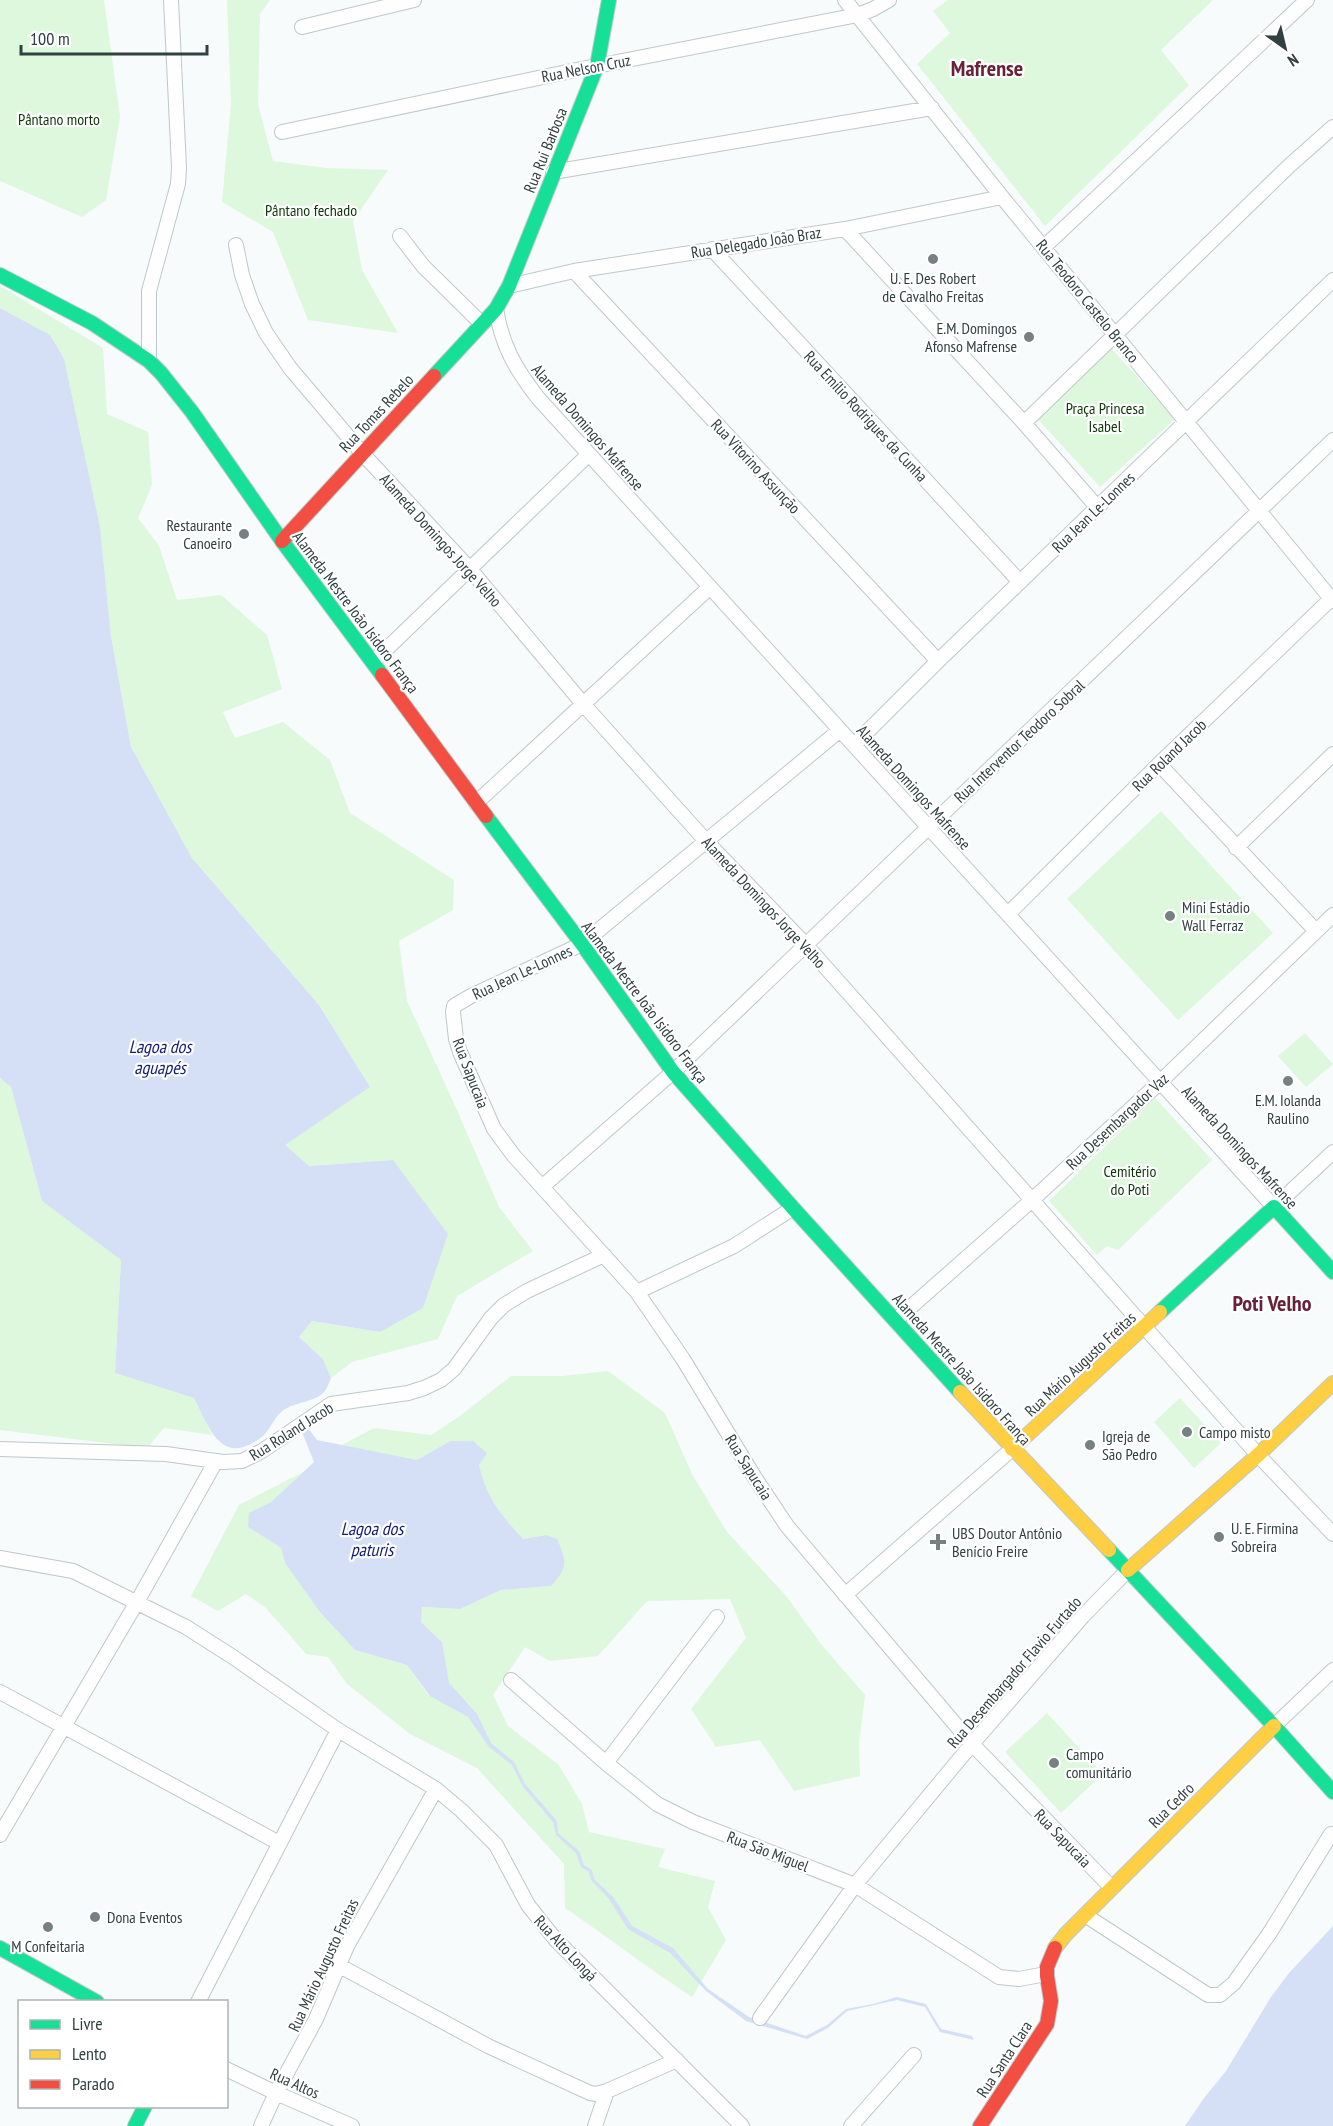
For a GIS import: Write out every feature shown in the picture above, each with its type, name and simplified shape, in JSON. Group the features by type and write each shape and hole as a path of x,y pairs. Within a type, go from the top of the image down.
{"main road":[{"name":"Rua Rui Barbosa","path":"496,309 509,286 597,66 609,0"},
{"name":"Alameda Mestre João Isidoro França","path":"0,275 66,308 149,361 192,412 282,542 582,944 673,1071 793,1208 1012,1449 1274,1726 1333,1792"},
{"name":"Rua Tomas Rebelo","path":"282,542 496,309"},
{"name":"Alameda Domingos Mafrense","path":"1274,1207 1333,1272"},
{"name":"Rua Mário Augusto Freitas","path":"1012,1449 1274,1207"},
{"name":"Rua Desembargador Flavio Furtado","path":"1128,1570 1258,1455 1333,1383"},
{"name":"Rua Cedro","path":"1046,1974 1049,1960 1066,1934 1274,1726"},
{"path":"0,1948 95,2000"},
{"name":"Rua Santa Clara","path":"980,2126 1047,2024 1052,2000 1046,1974"},
{"path":"135,2126 144,2108"}],"street":[{"path":"149,361 149,291 178,184 171,0"},
{"path":"302,27 414,0"},
{"name":"Rua Teodoro Castelo Branco","path":"846,0 1002,197 1333,599"},
{"name":"Rua Nelson Cruz","path":"282,132 597,66 858,15 888,0"},
{"path":"1044,247 1307,0"},
{"path":"553,172 932,108"},
{"path":"1024,423 1289,166 1333,127"},
{"name":"Rua Delegado João Braz","path":"509,286 574,272 845,229 1002,197"},
{"path":"845,229 1024,423 1098,508"},
{"path":"400,236 423,266 482,324"},
{"name":"Alameda Domingos Jorge Velho","path":"236,245 242,275 252,304 266,333 290,368 362,453 469,568 584,705 706,841 805,944 1258,1455 1333,1534"},
{"name":"Rua Emílio Rodrigues da Cunha","path":"712,249 1020,582"},
{"name":"Rua Vitorino Assunção","path":"574,272 938,661"},
{"name":"Rua Jean Le-Lonnes","path":"854,745 1333,280"},
{"name":"Alameda Domingos Mafrense","path":"496,309 499,330 506,350 519,373 538,398 1274,1207"},
{"name":"Rua Interventor Teodoro Sobral","path":"543,1186 673,1071 1333,440"},
{"path":"373,662 588,455"},
{"path":"476,803 710,587"},
{"name":"Rua Roland Jacob","path":"1008,914 1159,764 1333,599"},
{"name":"Rua Jean Le-Lonnes","path":"454,1006 582,944 840,730"},
{"path":"1236,848 1333,754"},
{"path":"1159,764 1316,931"},
{"name":"Rua Desembargador Vaz","path":"896,1320 1032,1200 1159,1083 1333,915"},
{"name":"Rua Sapucaia","path":"454,1006 456,1039 460,1052 494,1129 514,1156 637,1292 683,1359 787,1526 972,1744 1112,1888"},
{"name":"Rua Mário Augusto Freitas","path":"1274,1207 1333,1152"},
{"path":"637,1292 734,1246 793,1208"},
{"name":"Rua Roland Jacob","path":"0,1449 166,1454 233,1462 252,1456 331,1404 408,1394 441,1380 454,1369 491,1318 504,1305 526,1291 604,1255"},
{"name":"Rua Mário Augusto Freitas","path":"845,1595 1012,1449"},
{"path":"0,1835 137,1602 216,1461"},
{"name":"Rua Alto Longá","path":"0,1558 73,1571 137,1602 214,1644 338,1730 436,1789 496,1845 528,1905 548,1931 742,2126"},
{"name":"Rua Desembargador Flavio Furtado","path":"760,2018 855,1885 972,1744 1083,1616 1128,1570"},
{"path":"606,1763 717,1617"},
{"name":"Rua Cedro","path":"1274,1726 1333,1670"},
{"name":"Rua São Miguel","path":"512,1680 644,1795 673,1814 855,1885 999,1977 1019,1979 1046,1974"},
{"path":"0,1692 279,1843"},
{"path":"199,2000 338,1730"},
{"name":"Rua Mário Augusto Freitas","path":"261,2126 316,2019 359,1922 436,1789"},
{"path":"1085,1915 1208,1995 1220,1995 1234,1983 1269,1934 1331,1834"},
{"path":"338,1965 499,2051 590,2093 607,2091 677,2060"},
{"path":"851,2126 914,2055"},
{"name":"Rua Altos","path":"228,2071 352,2126"},
{"path":"595,2126 607,2091"}],"green space":[{"name":"Pântano morto","path":"0,0 104,0 120,117 106,200 82,217 0,181"},
{"name":"Pântano fechado","path":"227,0 270,0 260,14 258,104 273,161 326,168 388,170 353,221 362,270 398,333 308,320 273,232 222,202 231,103"},
{"path":"948,0 1213,0 1161,50 1189,85 1045,226 917,64 950,33 933,11"},
{"path":"0,286 103,348 107,414 148,432 152,485 138,518 159,546 177,600 221,595 267,635 282,689 223,712 235,738 283,722 330,760 350,813 454,880 453,910 399,941 407,1001 499,1207 533,1251 457,1296 438,1339 352,1362 331,1378 323,1359 299,1337 312,1321 380,1332 393,1160 309,1166 284,1145 370,1087 319,1005 192,858 131,747 111,636 100,527 49,335 0,308"},
{"name":"Praça Princesa Isabel","path":"1110,347 1175,419 1100,487 1034,415"},
{"name":"Mini Estádio Wall Ferraz","path":"1161,811 1273,933 1178,1020 1067,899"},
{"path":"1305,1033 1333,1064 1306,1087 1278,1056"},
{"path":"0,1078 11,1087 42,1201 121,1260 115,1373 194,1398 212,1435 164,1428 147,1448 0,1430"},
{"name":"Cemitério do Poti","path":"1155,1098 1212,1160 1118,1250 1107,1246 1097,1255 1049,1201"},
{"path":"608,1371 665,1413 692,1474 727,1532 787,1597 821,1644 865,1695 859,1743 860,1776 794,1791 760,1740 716,1747 691,1709 746,1638 730,1599 647,1601 598,1656 550,1661 525,1647 493,1695 508,1726 558,1764 582,1804 589,1832 665,1849 658,1867 715,1881 708,1907 726,1940 692,1997 565,1908 564,1864 477,1768 410,1734 347,1684 328,1657 306,1654 266,1608 246,1594 218,1611 191,1596 239,1505 303,1472 248,1527 281,1548 285,1563 319,1611 355,1650 407,1665 429,1696 442,1642 421,1622 421,1607 460,1609 501,1590 551,1586 546,1535 523,1539 504,1518 483,1485 479,1465 450,1441 417,1460 340,1446 374,1428 431,1435 460,1416 511,1376 563,1376"},
{"name":"Campo misto","path":"1180,1398 1221,1443 1194,1468 1154,1422"},
{"name":"Campo comunitário","path":"1047,1713 1103,1774 1061,1813 1005,1752"}],"water":[{"name":"Lagoa dos aguapés","path":"0,308 50,335 64,359 100,527 111,636 131,747 192,858 319,1005 370,1087 285,1145 309,1166 393,1160 448,1234 423,1308 380,1332 312,1321 299,1337 323,1359 331,1378 326,1389 318,1397 283,1411 263,1436 249,1445 237,1448 219,1441 205,1421 194,1398 115,1373 121,1260 42,1201 11,1087 0,1078"},
{"name":"Lagoa dos paturis","path":"308,1428 317,1440 417,1460 450,1441 473,1441 487,1453 479,1465 482,1476 495,1505 508,1522 523,1539 546,1535 557,1539 563,1553 564,1564 561,1574 551,1586 501,1590 460,1609 422,1607 421,1622 442,1642 449,1683 477,1714 491,1743 514,1762 525,1784 557,1821 558,1833 579,1851 584,1865 592,1870 594,1879 613,1897 632,1926 673,1948 708,1989 749,2017 806,2036 827,2025 846,2009 897,1997 926,2004 941,2029 972,2036 974,2040 940,2032 925,2007 897,2000 847,2011 828,2028 807,2039 746,2021 706,1991 670,1953 628,1929 609,1899 591,1880 589,1872 581,1867 576,1853 556,1835 553,1822 523,1787 512,1765 489,1747 468,1717 430,1696 407,1665 355,1650 319,1611 285,1563 281,1548 248,1527 249,1513 271,1502 314,1462 302,1432"},
{"path":"1333,1926 1333,2126 1185,2126 1226,2071 1271,1997 1289,1973"}],"traffic: fast":[{"path":"434,376 496,309 509,286 597,66 609,0"},
{"path":"0,275 92,323 149,361 161,373 192,412 282,541 382,675"},
{"path":"486,816 582,944 673,1072 960,1392"},
{"path":"1160,1312 1274,1207 1333,1272"},
{"path":"1109,1550 1333,1792"},
{"path":"0,1948 93,2000"},
{"path":"135,2126 144,2108"}],"traffic: slow":[{"path":"1012,1449 1160,1312"},
{"path":"1128,1570 1258,1455 1333,1383"},
{"path":"960,1392 1109,1550"},
{"path":"1055,1948 1066,1934 1274,1726"}],"traffic: jam":[{"path":"282,541 434,376"},
{"path":"382,675 486,816"},
{"path":"980,2126 1047,2024 1051,2001 1047,1967 1055,1948"}],"place":[{"name":"U. E. Des Robert de Cavalho Freitas","path":"933,259"},
{"name":"E.M. Domingos Afonso Mafrense","path":"1029,337"},
{"name":"Restaurante Canoeiro","path":"244,534"},
{"name":"Mini Estádio Wall Ferraz","path":"1170,916"},
{"name":"E.M. Iolanda Raulino","path":"1288,1081"},
{"name":"Campo misto","path":"1187,1432"},
{"name":"Igreja de São Pedro","path":"1090,1445"},
{"name":"U. E. Firmina Sobreira","path":"1219,1537"},
{"name":"UBS Doutor Antônio Benício Freire","path":"938,1542"},
{"name":"Campo comunitário","path":"1054,1763"},
{"name":"Dona Eventos","path":"95,1917"},
{"name":"M Confeitaria","path":"48,1927"}],"district":[{"name":"Mafrense","path":"987,68"},
{"name":"Poti Velho","path":"1272,1303"}]}
